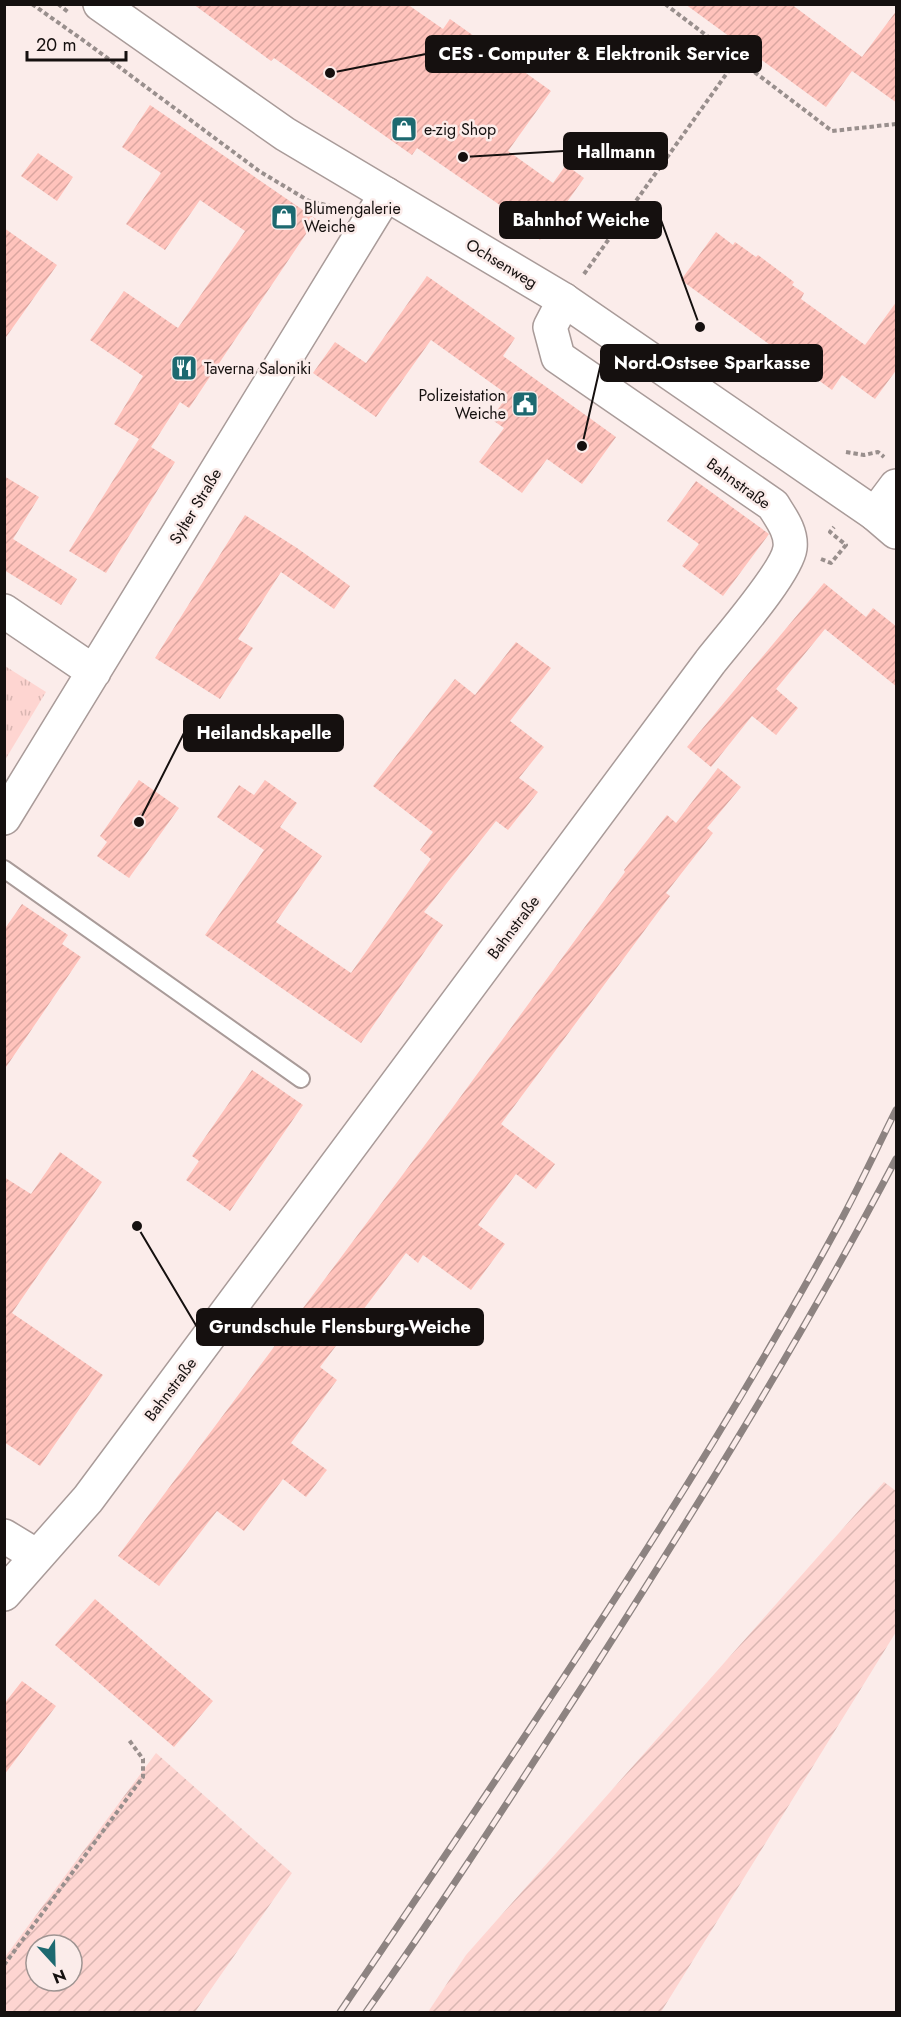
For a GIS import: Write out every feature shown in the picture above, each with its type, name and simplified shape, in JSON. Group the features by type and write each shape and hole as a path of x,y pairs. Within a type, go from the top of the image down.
{"street":[{"name":"Ochsenweg","path":"100,4 285,134 379,205 571,291 886,523"},
{"name":"Sylter Straße","path":"4,818 379,205"},
{"name":"Bahnstraße","path":"4,1594 88,1499 710,662 783,568 790,547 787,528 773,505 558,357 550,327 571,291"},
{"path":"886,523 897,486"},
{"path":"4,611 94,672"},
{"path":"4,1536 37,1556"}],"lane":[{"path":"4,869 301,1079"}],"path":[{"path":"32,4 259,171 309,201 379,205"},
{"path":"665,4 832,131 897,124"},
{"path":"571,291 737,59"},
{"path":"830,532 846,545 831,563"},
{"path":"4,1965 143,1777 143,1759 129,1740"}],"green space":[{"path":"5,666 46,692 5,760"},
{"path":"884,1482 896,1491 896,1632 661,2012 428,2012 466,1955"},
{"path":"156,1753 292,1873 195,2012 5,2012 5,1957"}],"building":[{"path":"193,4 407,4 443,29 450,19 551,91 508,151 553,183 566,165 584,178 540,240 519,225 523,221 417,148 412,155 274,58 271,61"},
{"path":"685,4 791,4 862,57 897,10 897,103 852,71 826,107"},
{"path":"150,105 316,219 189,408 180,402 151,447 175,462 106,573 69,551 139,439 114,424 143,376 90,340 124,291 178,328 245,231 200,200 165,250 126,224 161,173 122,147"},
{"path":"38,153 73,177 57,201 21,176"},
{"path":"4,228 57,265 4,340"},
{"path":"716,232 733,245 735,242 756,257 758,255 794,282 792,285 804,293 801,299 865,345 897,301 897,369 875,399 842,375 832,390 681,280"},
{"path":"427,276 515,338 503,356 616,437 582,484 547,459 522,493 479,462 504,428 491,419 508,395 431,340 376,417 313,373 335,342 366,363"},
{"path":"4,476 39,497 13,539 77,579 61,605 4,570"},
{"path":"696,481 769,534 723,596 682,566 699,544 667,521"},
{"path":"245,515 350,586 334,609 281,572 238,639 253,648 220,699 155,658"},
{"path":"824,583 866,617 873,608 897,627 897,687 825,629 776,689 798,708 776,735 752,716 711,767 687,747"},
{"path":"516,642 551,668 510,721 544,747 519,778 538,792 508,830 496,821 424,912 443,925 361,1043 205,935 264,850 217,817 239,785 254,795 265,780 297,803 280,827 322,856 276,922 351,973 431,859 420,850 433,832 373,786 455,679 475,695"},
{"path":"718,768 741,787 707,828 713,833 666,893 670,896 501,1124 555,1164 536,1189 516,1174 478,1225 505,1244 471,1290 423,1255 418,1263 406,1253 320,1367 337,1380 291,1443 327,1470 306,1497 283,1479 244,1531 217,1511 159,1586 118,1556 445,1118 625,872 624,870 667,815 676,823"},
{"path":"139,780 179,808 129,878 97,856 107,842 100,836"},
{"path":"22,904 68,935 62,944 81,957 4,1070 4,930"},
{"path":"252,1070 303,1105 230,1211 186,1180 199,1161 192,1156"},
{"path":"60,1152 102,1182 12,1313 103,1375 40,1466 4,1442 4,1177 31,1194"},
{"path":"95,1599 213,1701 174,1747 55,1645"},
{"path":"22,1681 56,1706 4,1775 4,1704"}],"railway":[{"path":"340,2012 535,1721 662,1525 782,1326 839,1224 896,1110"},
{"path":"366,2012 477,1849 666,1555 785,1359 896,1159"}],"place":[{"name":"CES - Computer & Elektronik Service","path":"330,73"},
{"name":"e-zig Shop","path":"404,129"},
{"name":"Hallmann","path":"463,157"},
{"name":"Blumengalerie Weiche","path":"284,217"},
{"name":"Bahnhof Weiche","path":"700,327"},
{"name":"Taverna Saloniki","path":"184,368"},
{"name":"Polizeistation Weiche","path":"525,404"},
{"name":"Nord-Ostsee Sparkasse","path":"582,446"},
{"name":"Heilandskapelle","path":"139,822"},
{"name":"Grundschule Flensburg-Weiche","path":"137,1226"}]}
